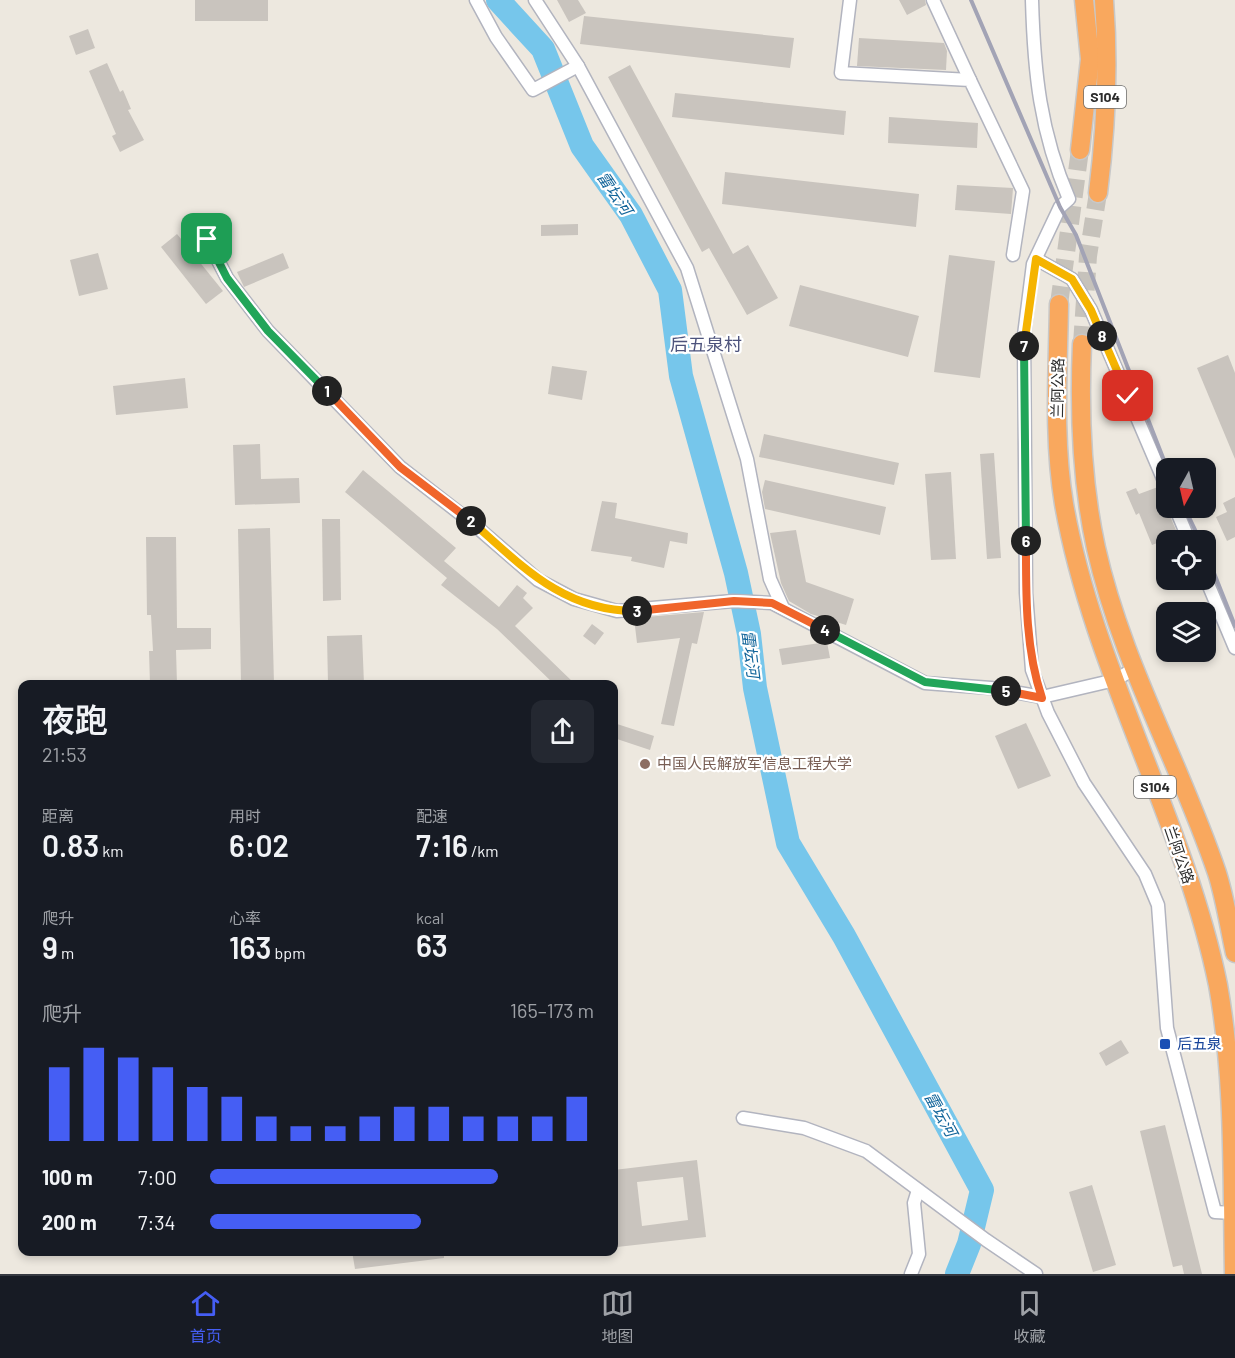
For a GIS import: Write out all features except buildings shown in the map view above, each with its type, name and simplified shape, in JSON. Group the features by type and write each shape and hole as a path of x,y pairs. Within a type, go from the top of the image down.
{"highway":[{"name":"S104","path":"1080,150 1090,59 1084,0"},
{"name":"S104","path":"1098,193 1107,38 1104,0"},
{"name":"兰阿公路","path":"1059,304 1058,427 1064,503 1097,629 1188,876 1218,985 1232,1103 1234,1274"},
{"name":"兰阿公路","path":"1082,344 1079,410 1084,485 1096,550 1134,669 1181,780 1217,874 1235,953"}],"street":[{"path":"476,0 496,37 533,90 578,66"},
{"path":"535,0 578,66 687,268 747,459 777,606"},
{"path":"850,0 841,73 970,80"},
{"path":"933,0 1023,191 1013,255"},
{"path":"1032,0 1033,58 1040,112 1055,166 1069,199 1060,207 1036,259 1024,335 1026,593 1032,670 1042,698 1084,783 1145,874 1158,905 1167,1028 1215,1212 1233,1214"},
{"path":"207,239 227,278 268,331 400,467 471,522 538,580 582,602 617,611 734,601 777,606 925,682 991,688 1042,698 1115,680 1134,669"},
{"path":"1036,259 1072,279 1091,310 1156,462"},
{"path":"1211,590 1235,648"},
{"path":"743,1118 804,1128 866,1151 1036,1274"},
{"path":"911,1274 919,1254 914,1203 918,1190"}],"waterway":[{"name":"雷坛河","path":"498,0 543,49 582,146 631,215 670,290 681,376 736,573 749,634 755,688 788,843 844,936 982,1190 969,1244 957,1274"}],"tunnel":[{"path":"1059,304 1080,150"},
{"path":"1082,344 1088,256 1098,193"}],"railway":[{"path":"971,0 1060,207 1076,235 1163,458"},
{"path":"1189,518 1195,530"},
{"path":"1216,578 1235,626"}],"place":[{"name":"中国人民解放军信息工程大学","path":"645,764"},
{"name":"后五泉","path":"1165,1044"}],"district":[{"name":"后五泉村","path":"706,345"}],"route":[{"path":"207,239 227,278 268,331 400,467 471,522 538,580 574,599 617,611 645,611 734,601 772,603 925,682 991,688 1042,698 1032,670 1026,593 1024,335 1033,264 1036,259 1072,279 1091,310 1128,396"}]}
